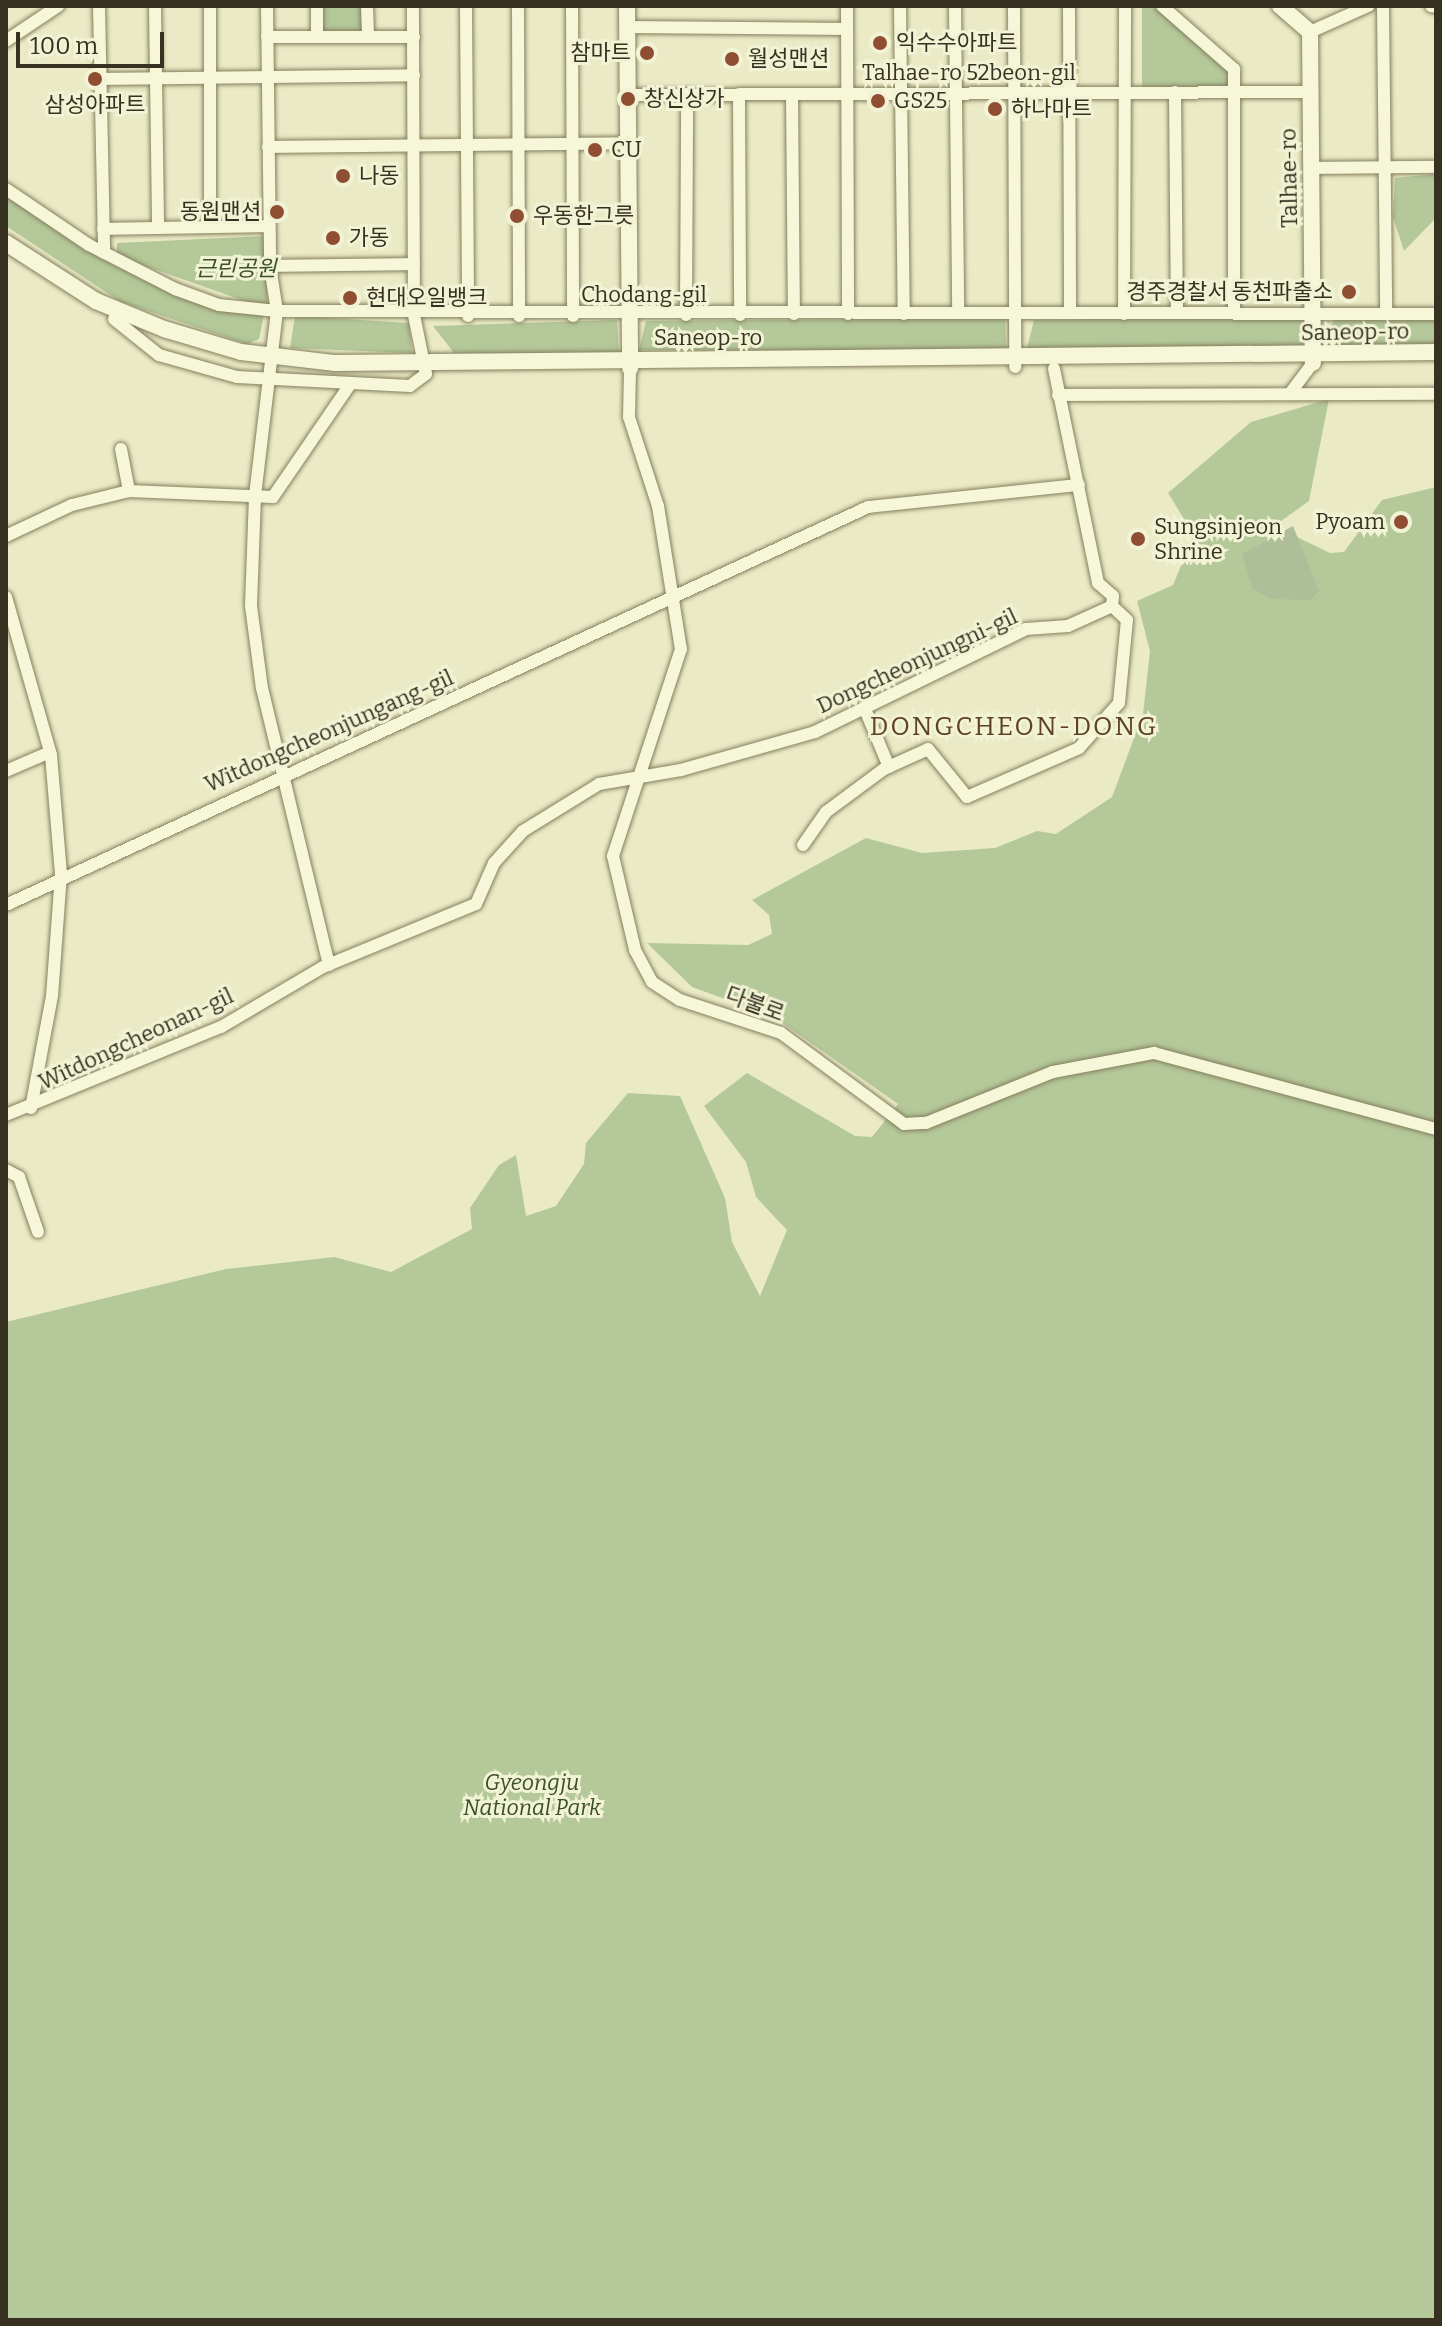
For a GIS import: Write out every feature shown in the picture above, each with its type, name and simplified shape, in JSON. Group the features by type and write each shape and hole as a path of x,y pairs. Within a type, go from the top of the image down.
{"street":[{"path":"6,41 58,6"},
{"path":"99,6 103,79 104,253"},
{"path":"155,6 158,228"},
{"path":"210,6 210,227"},
{"path":"267,6 270,266 277,311 255,496 251,606 282,776 329,965"},
{"path":"317,6 317,37"},
{"path":"367,6 368,37"},
{"path":"272,369 349,386 410,386 425,369 414,315 413,6"},
{"path":"466,6 468,316"},
{"path":"518,6 519,316"},
{"path":"572,6 573,316"},
{"path":"627,6 630,365"},
{"path":"847,6 848,314"},
{"path":"900,6 904,314"},
{"path":"955,6 958,313"},
{"path":"1014,6 1015,363"},
{"path":"1069,6 1070,313"},
{"path":"1124,314 1125,6"},
{"path":"1163,6 1234,69 1237,92 1234,313"},
{"path":"1280,6 1310,32 1368,6"},
{"path":"1383,6 1386,314"},
{"path":"627,27 847,29"},
{"name":"Talhae-ro","path":"1310,32 1313,359"},
{"path":"267,37 414,37"},
{"path":"103,79 414,75"},
{"path":"1175,92 1177,313"},
{"name":"Talhae-ro 52beon-gil","path":"628,95 1310,92"},
{"path":"686,315 687,94"},
{"path":"739,94 740,315"},
{"path":"792,94 794,314"},
{"path":"268,147 628,143"},
{"path":"1311,168 1436,167"},
{"name":"Chodang-gil","path":"6,189 104,253 219,305 277,311 630,317 958,313 1436,314"},
{"path":"103,229 269,226"},
{"name":"Saneop-ro","path":"6,243 131,317 272,369"},
{"name":"Saneop-ro","path":"6,255 114,319 272,369 1436,360"},
{"path":"270,266 414,264"},
{"name":"Saneop-ro","path":"1015,363 1054,368 1436,352"},
{"path":"1291,392 1313,359"},
{"name":"다불로","path":"630,365 629,417 658,506 681,649 636,777 613,856 635,950 652,982 680,1000 781,1033 904,1124 926,1123 1053,1072 1154,1053 1436,1129"},
{"path":"803,845 826,812 889,767 931,749 957,790 975,796 1079,748 1119,703 1127,620 1112,606 1113,596 1098,583 1054,368"},
{"path":"6,536 72,505 129,491 255,496 276,494 349,386"},
{"path":"1058,395 1436,394"},
{"path":"121,449 129,491"},
{"name":"Witdongcheonjungang-gil","path":"6,905 61,874 673,601 868,507 1079,485"},
{"path":"6,597 50,752 61,874 52,996 31,1108"},
{"name":"Dongcheonjungni-gil","path":"636,777 815,732 1026,629 1068,626 1112,606"},
{"path":"864,707 889,767"},
{"path":"6,771 50,752"},
{"name":"Witdongcheonan-gil","path":"6,1115 31,1108 221,1027 329,965 476,904 494,863 523,831 599,784 636,777"},
{"path":"6,1170 19,1177 38,1232"}],"green space":[{"path":"323,6 366,6 366,32 323,31"},
{"path":"1142,6 1154,6 1229,72 1231,97 1142,95"},
{"path":"1436,174 1436,218 1404,251 1393,217 1395,178"},
{"path":"6,190 98,257 145,281 264,315 259,339 247,344 121,302 6,226"},
{"name":"근린공원","path":"268,236 267,309 117,256 117,243"},
{"path":"295,316 409,323 412,353 290,348"},
{"path":"1300,316 1304,346 1027,348 1034,320"},
{"path":"1336,317 1436,319 1436,348 1327,350 1321,343"},
{"path":"1005,318 1006,351 639,350 646,321"},
{"path":"617,320 619,354 454,353 433,326"},
{"name":"Gyeongju National Park","path":"1329,399 1309,501 1274,526 1330,553 1344,552 1382,500 1436,487 1436,2320 6,2320 6,1322 226,1269 334,1257 391,1272 472,1229 470,1208 499,1165 516,1155 526,1216 556,1206 584,1164 586,1143 628,1093 680,1096 725,1198 732,1242 760,1296 787,1230 756,1197 746,1162 704,1106 747,1073 855,1136 872,1137 898,1104 774,1017 692,987 647,943 748,945 772,934 769,915 752,900 866,838 922,853 995,848 1037,831 1056,834 1112,797 1143,714 1150,651 1137,601 1173,585 1194,535 1168,493 1251,422"},
{"path":"1293,526 1319,591 1311,600 1271,599 1252,588 1242,554"}],"place":[{"name":"익수수아파트","path":"880,43"},
{"name":"참마트","path":"647,53"},
{"name":"월성맨션","path":"732,59"},
{"name":"삼성아파트","path":"95,79"},
{"name":"창신상가","path":"628,99"},
{"name":"GS25","path":"878,101"},
{"name":"하나마트","path":"995,109"},
{"name":"CU","path":"595,150"},
{"name":"나동","path":"343,176"},
{"name":"동원맨션","path":"277,212"},
{"name":"우동한그릇","path":"517,216"},
{"name":"가동","path":"333,238"},
{"name":"경주경찰서 동천파출소","path":"1349,292"},
{"name":"현대오일뱅크","path":"350,298"},
{"name":"Pyoam","path":"1401,522"},
{"name":"Sungsinjeon Shrine","path":"1138,539"}],"district":[{"name":"DONGCHEON-DONG","path":"1014,727"}]}
